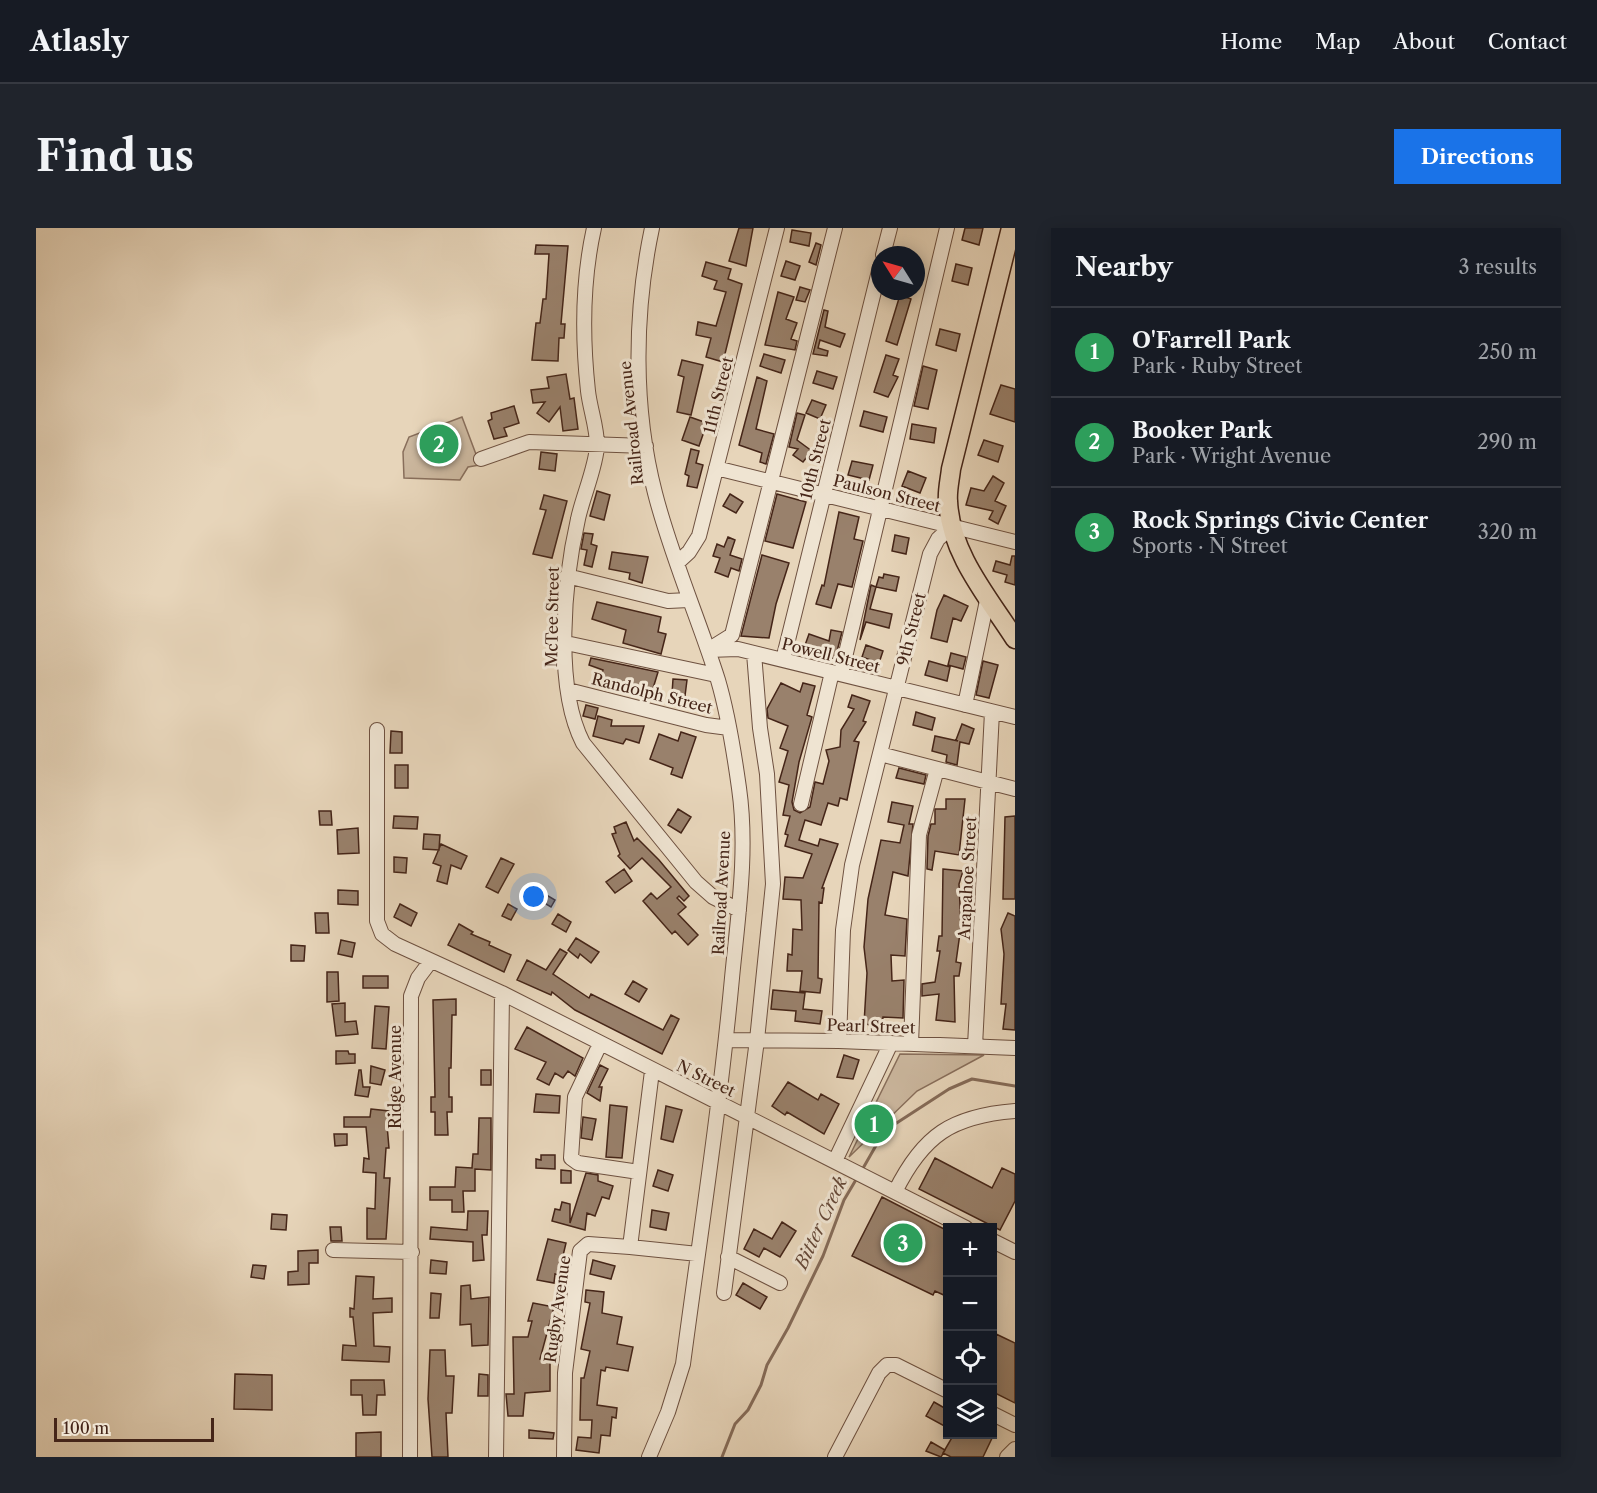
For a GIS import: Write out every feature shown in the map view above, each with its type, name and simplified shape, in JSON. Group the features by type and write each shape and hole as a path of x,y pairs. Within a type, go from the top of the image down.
{"main road":[{"path":"1011,228 951,469 947,500 951,527 966,561 1015,639"}],"street":[{"name":"McTee Street","path":"594,228 588,256 583,323 588,392 597,446 578,519 567,576 566,643 568,690 573,724 583,743 696,882 713,897 739,910"},
{"name":"Railroad Avenue","path":"649,1457 668,1412 683,1364 726,1040 739,910 742,853 740,801 729,728 716,675 689,600 655,492 646,446 640,378 639,321 652,228"},
{"name":"11th Street","path":"677,563 689,552 699,536 777,228"},
{"path":"708,650 732,635 835,228"},
{"path":"885,246 890,228"},
{"path":"801,804 880,508 947,228"},
{"name":"10th Street","path":"783,660 872,300"},
{"path":"481,459 529,442 646,446"},
{"name":"Paulson Street","path":"716,468 1015,542"},
{"name":"9th Street","path":"839,1041 843,930 852,865 930,554 939,539 951,527"},
{"path":"567,576 668,601 689,600"},
{"path":"965,705 988,596"},
{"path":"566,643 716,675"},
{"name":"Powell Street","path":"708,650 738,649 1015,717"},
{"path":"724,1293 757,1040 773,884 767,774 760,728 754,653"},
{"name":"Randolph Street","path":"568,690 706,725 729,728"},
{"name":"Arapahoe Street","path":"975,1046 992,712"},
{"path":"377,730 377,921 382,934 430,962"},
{"path":"880,754 1015,789"},
{"path":"911,1044 919,835 937,769"},
{"name":"N Street","path":"430,962 502,993 652,1071 958,1223"},
{"name":"Ridge Avenue","path":"410,1457 411,996 418,978 430,962"},
{"path":"496,1457 502,993"},
{"name":"Pearl Street","path":"726,1040 839,1041 1015,1048"},
{"path":"839,1163 891,1043"},
{"path":"600,1044 575,1097 571,1158 578,1163 639,1172"},
{"path":"630,1247 652,1071"},
{"path":"891,1189 910,1161 926,1143 961,1121 990,1113 1015,1111"},
{"path":"997,1243 1015,1252"},
{"name":"Rugby Avenue","path":"564,1457 565,1373 580,1251 588,1244 698,1254"},
{"path":"333,1250 412,1252"},
{"path":"728,1257 780,1282"},
{"path":"835,1457 879,1373 887,1365 896,1365 943,1388"},
{"path":"997,1416 1015,1425"},
{"path":"1007,1457 1015,1449"}],"shaded area":[{"path":"462,417 480,465 468,467 460,480 404,478 403,452 409,437"},
{"path":"900,1054 984,1055 917,1091 849,1157"}],"building":[{"path":"739,228 753,228 746,266 729,261"},
{"path":"965,228 983,228 979,245 962,240"},
{"path":"792,230 811,233 809,246 790,242"},
{"path":"816,243 821,245 816,265 809,262"},
{"path":"536,245 568,246 561,324 565,324 564,338 559,338 558,361 532,360 536,323 540,323 543,299 546,299 549,254 535,254"},
{"path":"786,261 800,266 795,280 781,276"},
{"path":"706,262 731,269 728,279 742,284 723,362 706,357 711,338 696,335 698,322 716,326 726,292 714,289 717,281 702,276"},
{"path":"956,264 972,268 968,285 952,281"},
{"path":"800,287 810,290 805,302 796,300"},
{"path":"778,292 794,297 786,319 797,323 791,339 797,341 795,350 765,345"},
{"path":"898,300 911,300 897,345 886,341"},
{"path":"824,310 828,311 825,327 845,334 840,347 820,340 818,348 828,351 827,356 813,354"},
{"path":"940,329 960,334 956,351 936,345"},
{"path":"764,354 785,360 781,373 760,366"},
{"path":"886,355 899,359 893,375 898,377 888,397 874,392"},
{"path":"682,360 703,365 691,415 677,412 684,377 678,375"},
{"path":"923,366 937,370 928,409 914,406"},
{"path":"817,371 837,377 833,389 813,383"},
{"path":"566,374 570,399 574,398 578,429 563,431 560,407 549,422 537,413 545,402 533,403 531,390 549,388 547,377"},
{"path":"757,377 767,381 756,429 774,434 766,464 760,462 762,453 739,445"},
{"path":"1001,385 1015,389 1015,422 990,414"},
{"path":"812,400 826,405 820,419 806,413"},
{"path":"514,406 519,423 504,428 507,436 494,439 488,421 492,419 491,413"},
{"path":"864,411 887,417 883,432 860,426"},
{"path":"797,413 805,415 797,440 816,454 810,453 803,462 793,455 798,449 789,447"},
{"path":"690,417 707,423 699,446 682,440"},
{"path":"912,424 936,428 934,443 910,439"},
{"path":"984,440 1003,446 998,462 978,455"},
{"path":"691,449 699,451 696,463 703,465 697,488 687,486 689,476 685,474"},
{"path":"541,452 557,454 555,471 539,469"},
{"path":"852,461 873,465 869,480 848,475"},
{"path":"908,471 926,478 920,493 902,486"},
{"path":"993,476 1004,483 995,501 1006,506 998,524 989,519 993,511 966,505 971,488 984,491"},
{"path":"597,491 610,495 604,520 590,516"},
{"path":"730,494 743,502 736,513 723,506"},
{"path":"777,494 806,502 793,548 765,541"},
{"path":"544,495 567,501 552,558 533,554 546,510 540,509"},
{"path":"839,512 859,517 854,539 863,541 852,587 838,584 831,608 816,604 822,585 824,586"},
{"path":"584,533 593,534 591,544 597,546 592,567 584,565 587,550 581,549"},
{"path":"895,535 909,538 906,554 892,551"},
{"path":"728,537 735,540 730,555 742,559 739,571 731,568 728,577 715,572 720,558 713,556 717,544 724,547"},
{"path":"612,552 648,557 642,583 629,579 630,573 609,569"},
{"path":"762,555 789,563 776,604 769,638 741,636"},
{"path":"1012,556 1015,556 1015,585 1005,582 1007,575 993,571 996,561 1010,565"},
{"path":"884,574 899,577 896,591 876,587 879,577 883,578"},
{"path":"871,585 876,587 870,609 892,614 889,628 866,622 860,640"},
{"path":"944,595 968,606 961,621 953,618 947,642 931,638 937,610"},
{"path":"597,602 661,617 658,632 666,634 661,654 623,643 626,630 592,619"},
{"path":"831,630 842,632 835,659 804,648 809,634 829,641"},
{"path":"866,645 883,651 879,663 862,657"},
{"path":"951,653 966,657 963,669 948,665"},
{"path":"591,658 658,672 651,695 635,691 634,695 625,692 627,688 600,679 603,670 589,665"},
{"path":"929,661 950,667 947,681 925,675"},
{"path":"983,661 998,665 989,698 976,695"},
{"path":"673,679 687,680 685,696 672,694"},
{"path":"781,683 800,692 803,683 815,686 807,715 812,717 799,762 792,802 794,810 800,813 810,807 815,782 823,784 829,761 826,750 840,747 841,730 854,709 848,707 852,695 870,701 863,721 866,722 854,741 859,742 847,800 840,798 838,806 828,803 821,825 805,820 799,840 818,846 820,839 838,844 822,888 824,888 822,903 819,902 818,978 822,979 820,993 800,991 802,971 787,971 788,954 792,955 793,929 802,930 801,900 783,899 785,877 803,878 812,854 785,846 788,835 785,834 790,816 783,815 789,785 779,782 788,751 780,748 788,726 768,718 767,709"},
{"path":"586,705 598,708 595,719 583,716"},
{"path":"916,712 935,718 932,730 913,725"},
{"path":"598,716 612,720 611,726 644,726 639,743 626,739 623,744 593,736"},
{"path":"962,724 974,729 969,744 960,742 957,765 946,762 947,755 932,751 935,736 958,741 956,740"},
{"path":"391,731 402,732 402,753 390,753"},
{"path":"681,732 696,737 682,778 671,774 673,768 650,759 659,734 678,741"},
{"path":"395,765 408,765 408,788 395,788"},
{"path":"899,768 926,775 924,784 896,778"},
{"path":"946,799 965,799 959,855 935,851 932,870 927,869 928,836 931,824 935,824 935,809 946,809"},
{"path":"892,802 913,806 909,824 913,824 908,876 893,872 885,915 907,919 905,956 891,955 892,981 904,980 903,1018 883,1017 882,1026 864,1024 867,973 864,947 868,899 881,840 900,843 904,825 888,822"},
{"path":"678,809 691,817 681,833 668,825"},
{"path":"319,811 331,811 332,825 320,825"},
{"path":"394,816 418,817 417,829 393,828"},
{"path":"1015,816 1015,899 1003,899 1005,817"},
{"path":"626,822 634,841 637,838 659,860 689,896 684,901 679,896 677,898 686,907 678,914 698,935 688,945 675,931 672,934 643,901 651,893 657,899 671,887 642,858 630,869 618,856 620,854 612,834 616,833 614,827"},
{"path":"358,828 359,853 338,854 337,830"},
{"path":"424,834 440,835 439,850 423,849"},
{"path":"441,844 467,856 461,869 451,865 447,884 437,881 441,866 433,863"},
{"path":"394,857 407,858 406,873 394,872"},
{"path":"501,858 514,864 498,893 486,887"},
{"path":"624,869 632,881 615,893 606,882"},
{"path":"943,869 963,871 959,884 961,926 956,962 961,963 959,976 954,976 955,1022 936,1020 939,994 922,996 922,984 935,982 940,951 937,951 939,936 942,936"},
{"path":"338,890 358,891 358,905 338,904"},
{"path":"538,890 555,900 551,907 534,897"},
{"path":"400,904 417,913 411,926 394,917"},
{"path":"508,904 517,909 511,920 502,916"},
{"path":"315,913 328,913 329,933 316,933"},
{"path":"1008,913 1015,916 1015,1030 1003,1029 1006,1004 1001,1004 1004,954 1001,929"},
{"path":"558,914 571,922 566,932 552,924"},
{"path":"459,924 473,932 471,934 490,942 489,945 511,955 504,972 448,945"},
{"path":"576,938 599,952 591,963 580,954 578,958 568,950"},
{"path":"341,940 355,943 352,957 338,954"},
{"path":"291,945 305,946 304,961 291,961"},
{"path":"560,949 567,953 553,974 589,998 591,994 663,1030 671,1015 679,1019 662,1054 575,1010 552,992 551,995 517,980 527,960 546,970"},
{"path":"327,972 338,972 339,1001 327,1002"},
{"path":"363,976 388,976 388,988 363,988"},
{"path":"633,981 647,989 639,1002 625,994"},
{"path":"773,990 805,993 803,1009 822,1011 820,1024 795,1021 796,1011 771,1009"},
{"path":"456,999 456,1015 452,1015 451,1068 449,1068 449,1097 452,1097 452,1112 447,1112 448,1135 435,1135 435,1112 431,1112 431,1097 435,1097 433,1000"},
{"path":"345,1003 345,1022 356,1021 358,1034 336,1036 332,1004"},
{"path":"375,1006 389,1007 386,1049 372,1048"},
{"path":"527,1027 583,1058 575,1076 568,1071 563,1078 555,1073 549,1085 537,1079 546,1062 515,1049"},
{"path":"336,1051 348,1051 349,1054 355,1054 355,1063 336,1064"},
{"path":"844,1055 859,1060 853,1079 837,1077"},
{"path":"600,1065 608,1069 599,1087 602,1087 600,1101 587,1093"},
{"path":"371,1066 385,1070 381,1085 370,1083"},
{"path":"359,1070 361,1070 363,1087 370,1087 368,1097 355,1095"},
{"path":"481,1070 491,1070 491,1085 481,1085"},
{"path":"788,1082 818,1100 821,1094 839,1104 824,1134 787,1112 785,1115 772,1106"},
{"path":"536,1094 560,1096 559,1113 534,1112"},
{"path":"610,1105 627,1107 622,1158 606,1157"},
{"path":"666,1106 682,1110 673,1142 661,1139"},
{"path":"371,1109 389,1111 387,1125 389,1148 386,1148 384,1178 390,1178 386,1239 367,1239 367,1208 375,1209 376,1173 363,1172 364,1158 369,1159 366,1127 344,1127 344,1117 370,1117"},
{"path":"583,1117 596,1119 592,1140 581,1138"},
{"path":"479,1118 491,1118 491,1170 475,1169 475,1191 463,1191 464,1212 452,1212 452,1200 430,1200 430,1187 455,1187 456,1167 472,1168 473,1154 478,1154"},
{"path":"334,1134 347,1134 347,1145 335,1146"},
{"path":"541,1155 555,1155 555,1169 536,1168 536,1159 541,1160"},
{"path":"935,1158 992,1188 1002,1168 1015,1174 1015,1201 1000,1230 997,1228 997,1223 986,1223 919,1189"},
{"path":"561,1170 571,1171 571,1183 561,1183"},
{"path":"658,1170 673,1175 668,1191 653,1186"},
{"path":"586,1173 598,1175 598,1181 613,1186 609,1199 602,1197 595,1216 587,1213 585,1230 552,1221 555,1209 560,1210 562,1202 570,1204 570,1223"},
{"path":"882,1197 943,1228 943,1295 935,1291 933,1295 852,1256"},
{"path":"652,1210 669,1213 666,1230 650,1227"},
{"path":"468,1211 488,1211 487,1235 482,1235 484,1260 473,1261 473,1242 430,1239 431,1227 467,1230"},
{"path":"272,1214 287,1215 286,1230 271,1229"},
{"path":"782,1222 796,1231 780,1257 764,1248 759,1257 744,1249 754,1229 772,1239"},
{"path":"330,1227 341,1227 342,1241 331,1241"},
{"path":"548,1239 566,1243 561,1264 565,1264 563,1276 555,1274 554,1283 537,1280"},
{"path":"318,1250 318,1263 309,1263 309,1284 288,1285 288,1272 298,1271 298,1251"},
{"path":"431,1260 447,1262 446,1274 430,1273"},
{"path":"593,1260 615,1266 611,1279 590,1274"},
{"path":"253,1265 266,1266 264,1279 251,1277"},
{"path":"356,1276 374,1277 373,1299 392,1298 392,1312 373,1313 374,1346 390,1347 389,1362 342,1360 343,1345 356,1346 350,1308 354,1309"},
{"path":"743,1283 767,1297 760,1309 736,1295"},
{"path":"470,1285 471,1299 489,1297 488,1345 472,1346 471,1324 460,1325 461,1286"},
{"path":"586,1290 604,1292 602,1313 622,1317 617,1344 633,1347 628,1371 606,1367 605,1371 601,1370 597,1405 617,1408 616,1418 612,1417 610,1436 601,1435 599,1453 576,1450 578,1437 591,1438 592,1420 580,1420 581,1378 584,1378 590,1351 581,1349 590,1303 585,1302"},
{"path":"431,1293 441,1294 439,1318 430,1318"},
{"path":"533,1303 554,1307 540,1359 550,1359 550,1391 525,1393 523,1416 508,1416 506,1394 514,1394 513,1337 528,1337 532,1321 528,1321"},
{"path":"997,1334 1015,1343 1015,1403 997,1394"},
{"path":"430,1350 445,1350 446,1376 454,1376 452,1413 446,1413 448,1457 432,1457 428,1399"},
{"path":"235,1374 272,1375 272,1410 234,1409"},
{"path":"479,1374 488,1375 488,1396 478,1396"},
{"path":"351,1380 384,1380 385,1395 377,1395 376,1415 363,1415 362,1395 351,1395"},
{"path":"934,1402 943,1407 943,1425 926,1416"},
{"path":"529,1430 554,1433 553,1439 529,1438"},
{"path":"381,1432 381,1457 356,1457 356,1433"},
{"path":"951,1439 992,1439 983,1457 951,1457 943,1453"},
{"path":"931,1442 945,1450 941,1457 926,1451"}],"waterway":[{"name":"Bitter Creek","path":"862,1170 878,1142 892,1126 949,1089 972,1079 1015,1086"},
{"name":"Bitter Creek","path":"722,1457 735,1424 748,1410 761,1385 767,1365 823,1256 844,1200 857,1178"}],"place":[{"name":"Booker Park","path":"439,444"},
{"name":"O'Farrell Park","path":"874,1124"},
{"name":"Rock Springs Civic Center","path":"903,1243"}]}
